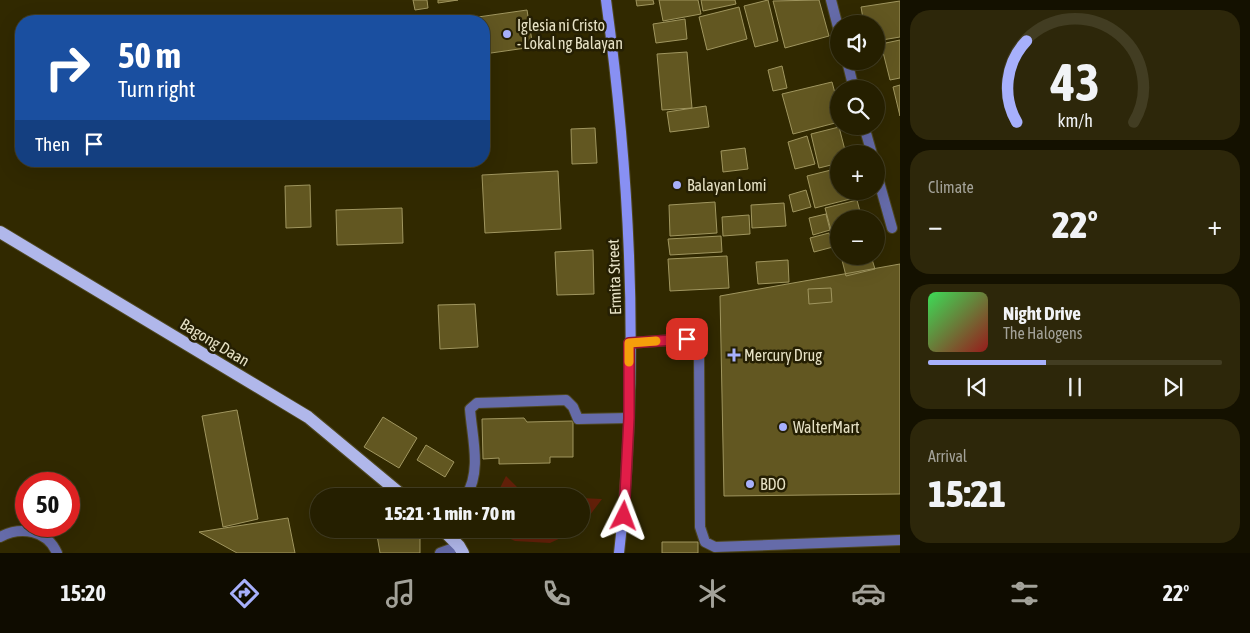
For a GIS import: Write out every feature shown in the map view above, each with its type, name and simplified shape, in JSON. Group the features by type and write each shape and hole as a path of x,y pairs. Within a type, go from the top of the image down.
{"main road":[{"name":"Ermita Street","path":"606,0 616,68 630,277 629,418 619,553"},
{"name":"Bagong Daan","path":"0,232 308,417 393,488"},
{"path":"451,538 461,549 473,553"}],"street":[{"path":"831,0 835,15"},
{"path":"884,200 892,228"},
{"path":"629,343 687,339 699,350 700,527 705,542 715,548 900,540"},
{"path":"471,488 475,472 470,408 477,403 566,400 574,407 578,419 629,418"},
{"path":"0,537 10,532 36,532 52,542 57,553"},
{"path":"865,542 866,553"},
{"path":"440,553 461,549"}],"shaded area":[{"path":"506,476 518,488 500,488"},
{"path":"590,498 602,499 590,515"},
{"path":"509,538 561,538 550,543 515,541"}],"building":[{"path":"413,0 427,0 428,8 415,10"},
{"path":"438,0 458,0 438,3"},
{"path":"636,0 653,0 654,4 637,6"},
{"path":"659,0 698,0 701,14 663,21"},
{"path":"701,0 735,0 736,4 703,11"},
{"path":"768,0 778,41 755,47 744,6"},
{"path":"819,0 829,36 785,48 773,1"},
{"path":"900,1 900,37 885,40 885,15 862,15 861,7"},
{"path":"739,7 747,39 707,50 699,17"},
{"name":"Iglesia ni Cristo - Lokal ng Balayan","path":"527,10 533,47 490,53 490,15"},
{"path":"685,19 687,39 656,43 653,24"},
{"path":"900,40 900,78 890,80 885,60 885,43"},
{"path":"687,52 692,108 662,110 657,54"},
{"path":"782,66 787,88 773,91 768,70"},
{"path":"830,82 830,124 793,134 782,94"},
{"path":"900,85 900,116 893,87"},
{"path":"706,106 709,127 670,132 667,112"},
{"path":"595,128 597,163 572,164 571,129"},
{"path":"830,129 830,135 841,135 844,145 830,145 830,165 819,168 811,134"},
{"path":"807,136 815,164 795,169 788,142"},
{"path":"745,148 748,169 723,172 721,151"},
{"path":"830,170 830,200 846,200 815,208 807,176"},
{"path":"558,171 561,229 485,233 482,175"},
{"path":"310,185 311,227 286,228 285,186"},
{"path":"806,190 811,207 793,212 789,195"},
{"path":"857,200 860,210 830,210 830,226 825,208"},
{"path":"715,202 717,233 670,236 669,205"},
{"path":"784,203 786,226 752,228 751,205"},
{"path":"402,208 403,243 337,245 336,210"},
{"path":"826,214 830,230 813,235 809,218"},
{"path":"749,215 750,234 723,236 722,217"},
{"path":"829,233 830,248 814,252 810,238"},
{"path":"721,236 722,252 670,255 668,239"},
{"path":"593,250 594,294 557,295 555,252"},
{"path":"727,256 729,288 670,291 668,259"},
{"path":"788,260 789,282 758,284 756,262"},
{"name":"WalterMart","path":"900,264 900,494 724,496 720,296"},
{"path":"843,265 874,265 875,269 846,276"},
{"path":"831,288 832,302 809,304 808,289"},
{"path":"475,304 478,347 440,349 438,305"},
{"path":"237,410 258,519 223,527 202,416"},
{"path":"383,417 417,438 399,468 364,447"},
{"path":"524,418 527,422 573,421 573,457 550,457 550,463 499,464 499,458 483,459 482,419"},
{"path":"426,445 454,462 445,477 417,460"},
{"path":"288,518 295,553 237,553 199,532"},
{"path":"378,538 420,538 420,553 380,553"},
{"path":"662,542 698,542 698,553 662,553"}],"slow traffic":[{"path":"629,362 629,343 656,341"}],"place":[{"name":"Iglesia ni Cristo - Lokal ng Balayan","path":"507,34"},
{"name":"Balayan Lomi","path":"677,185"},
{"name":"Mercury Drug","path":"734,355"},
{"name":"WalterMart","path":"783,427"},
{"name":"BDO","path":"750,484"}],"route":[{"path":"624,516 629,418 629,343 687,339"}]}
